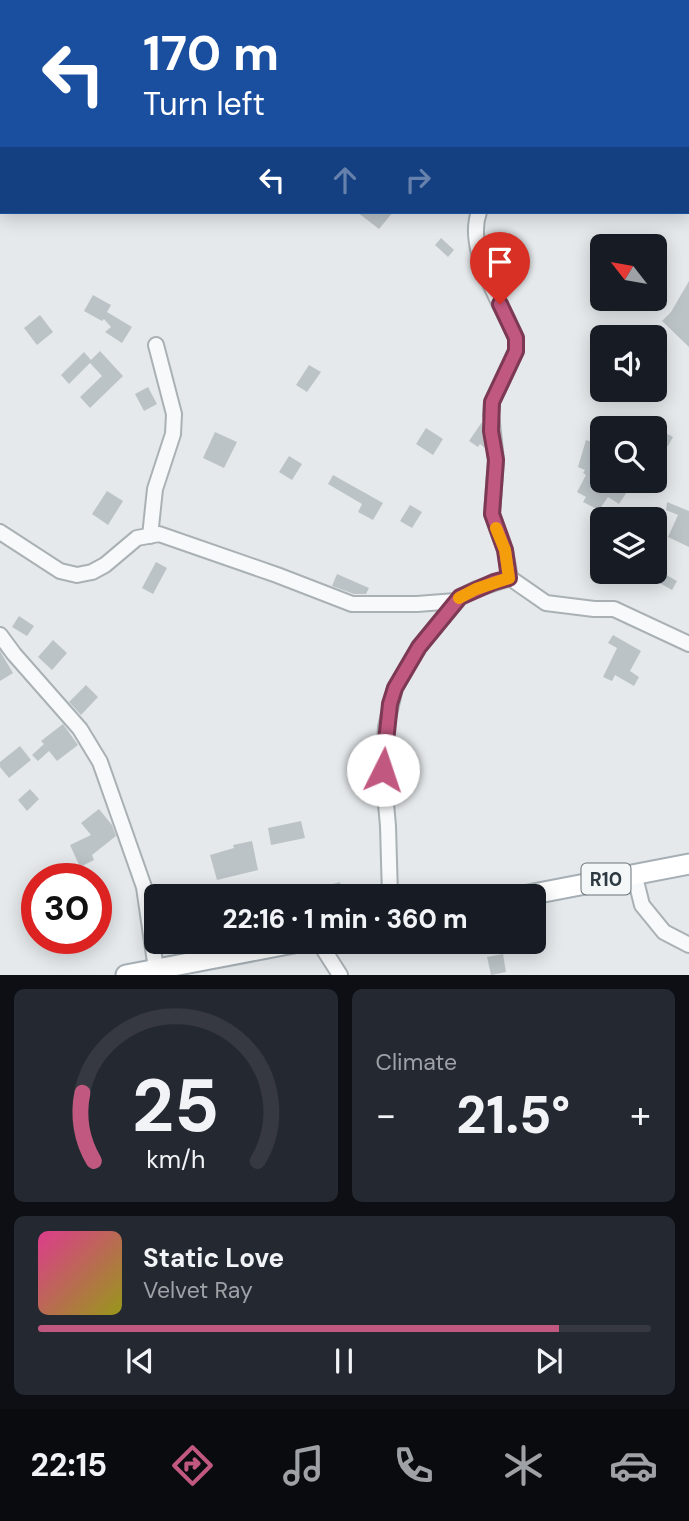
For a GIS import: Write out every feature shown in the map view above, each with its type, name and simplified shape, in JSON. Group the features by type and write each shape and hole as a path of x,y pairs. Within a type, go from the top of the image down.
{"main road":[{"name":"R10","path":"546,891 689,864"},
{"path":"126,975 155,972 241,954"}],"street":[{"path":"478,217 480,257 516,338 516,351 492,402 491,415 496,460 492,514 505,550 509,578 546,603 614,609 689,644"},
{"path":"150,536 155,489 173,434 174,414 156,345"},
{"path":"0,532 60,570 77,575 92,572 105,565 136,538 159,534 352,604 456,601"},
{"path":"390,884 383,770 390,704 395,688 419,647 456,601 476,589 509,578"},
{"path":"0,635 80,729 100,762 133,849 144,887 155,972"},
{"path":"634,873 642,905 664,932 689,944"},
{"path":"326,954 340,975"}],"building":[{"path":"360,214 391,214 379,229"},
{"path":"441,238 454,250 448,257 435,245"},
{"path":"689,281 689,347 662,321 671,312"},
{"path":"93,295 111,305 107,312 132,327 122,343 105,332 111,327 104,319 102,321 84,311"},
{"path":"40,315 53,332 37,345 24,328"},
{"path":"100,351 123,376 90,408 80,397 102,376 90,363 69,384 61,375 84,352 91,360"},
{"path":"309,365 321,372 307,392 296,385"},
{"path":"148,387 157,404 144,411 135,394"},
{"path":"482,422 485,448 469,441"},
{"path":"426,428 443,439 433,455 416,444"},
{"path":"215,432 237,442 224,468 203,458"},
{"path":"667,434 673,437 667,446"},
{"path":"586,440 590,441 590,493 626,493 619,504 608,497 601,507 593,507 583,502 586,497 577,492 586,475 583,473 585,470 578,467"},
{"path":"289,456 302,464 292,480 279,472"},
{"path":"333,475 383,503 373,520 358,512 362,504 328,484"},
{"path":"107,491 123,501 108,525 92,514"},
{"path":"667,502 689,511 689,547 668,537 678,515 667,510"},
{"path":"410,505 422,512 412,528 400,521"},
{"path":"156,562 167,568 153,594 142,588"},
{"path":"337,574 369,588 366,594 354,594 332,586"},
{"path":"667,575 677,581 672,590 661,584 667,584"},
{"path":"19,616 34,626 27,636 12,627"},
{"path":"613,635 641,651 630,671 639,677 634,686 615,675 612,681 603,677 617,648 608,643"},
{"path":"53,640 67,653 52,670 38,657"},
{"path":"0,651 13,673 0,681"},
{"path":"86,685 98,697 81,715 69,702"},
{"path":"63,724 78,745 57,761 49,751 38,761 32,755 44,744 41,741"},
{"path":"20,746 31,760 9,778 0,767 0,762"},
{"path":"30,789 39,799 27,811 18,800"},
{"path":"99,809 112,825 116,836 92,855 94,860 88,863 78,863 70,845 91,835 81,823"},
{"path":"301,821 305,838 271,845 268,828"},
{"path":"252,841 258,870 217,880 210,855 234,848 233,845"},
{"path":"503,954 506,972 491,975 487,957"}],"slow traffic":[{"path":"459,598 509,578 505,550 496,528"}],"route":[{"path":"383,770 390,704 395,688 419,647 460,597 509,578 505,550 492,514 496,460 491,431 492,402 516,351 516,338 500,304"}]}
